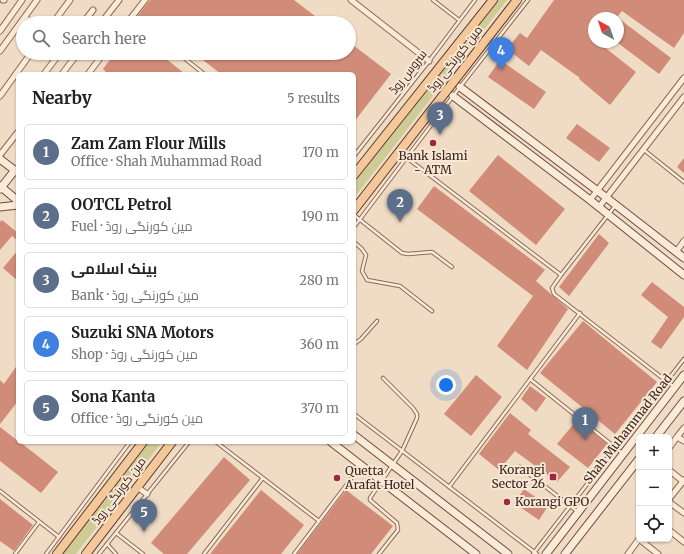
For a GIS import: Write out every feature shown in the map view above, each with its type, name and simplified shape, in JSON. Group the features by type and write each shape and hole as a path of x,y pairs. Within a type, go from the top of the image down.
{"main road":[{"name":"مین کورنگی روڈ","path":"356,172 493,0"},
{"name":"مین کورنگی روڈ","path":"356,207 516,0"},
{"name":"مین کورنگی روڈ","path":"57,554 141,444"},
{"name":"مین کورنگی روڈ","path":"86,554 170,444"}],"street":[{"path":"0,31 22,0"},
{"path":"25,16 37,0"},
{"path":"58,16 70,0"},
{"path":"106,16 119,0"},
{"path":"132,16 145,0"},
{"path":"351,0 429,62"},
{"path":"88,16 93,10"},
{"path":"0,51 16,29"},
{"path":"17,72 26,60"},
{"path":"46,72 55,60"},
{"path":"63,72 71,60"},
{"path":"90,72 99,60"},
{"path":"0,96 16,74"},
{"path":"590,200 684,78"},
{"path":"460,87 616,204 684,258"},
{"path":"453,96 590,200 684,275"},
{"path":"599,207 684,97"},
{"path":"0,155 16,135"},
{"path":"0,159 16,168"},
{"path":"16,170 0,187 16,199"},
{"path":"0,207 16,204"},
{"path":"676,252 684,241"},
{"name":"Shah Muhammad Road","path":"546,554 684,375"},
{"path":"658,434 684,401"},
{"path":"672,444 684,428"},
{"path":"356,437 508,554"},
{"path":"677,437 684,441"},
{"path":"334,444 476,554"},
{"path":"565,554 636,463"},
{"path":"672,472 684,481 672,496"},
{"path":"137,487 147,494"},
{"path":"672,503 684,513"},
{"path":"672,532 684,542"},
{"path":"628,554 637,542"},
{"path":"643,542 658,554"}],"lane":[{"path":"433,0 459,20"},
{"name":"سروس روڈ","path":"356,153 429,62 475,0"},
{"path":"356,224 528,0"},
{"path":"187,60 202,72"},
{"path":"643,150 684,182"},
{"path":"407,158 561,275"},
{"path":"616,204 552,288 553,291 580,314 674,387"},
{"path":"356,216 402,252 408,254 432,252 452,267"},
{"path":"356,244 366,255 362,271 367,280 400,286 432,310"},
{"path":"449,487 580,314"},
{"path":"356,343 377,321"},
{"path":"356,416 535,553 684,359"},
{"path":"379,554 398,530 398,526 397,523 370,500 370,498 402,451 416,424 417,418 414,408 384,378"},
{"path":"530,379 623,454"},
{"path":"46,554 129,444"},
{"path":"100,554 187,444"},
{"path":"218,444 319,522"},
{"path":"294,554 361,466"},
{"path":"520,467 578,512"},
{"path":"204,554 262,479"},
{"path":"0,491 59,537"},
{"path":"15,554 40,522"},
{"path":"116,533 143,554"},
{"path":"107,544 116,554"}],"shaded area":[{"path":"497,0 507,0 356,195 356,179"},
{"path":"146,444 160,444 76,554 63,554"}],"building":[{"path":"150,0 294,0 315,16 137,16"},
{"path":"554,0 684,0 684,33 674,48 622,11 588,12 588,48 606,48 636,72 610,105 579,79 580,78 541,50 529,66 507,49 520,33 527,38"},
{"path":"624,23 671,58 659,74 624,48"},
{"path":"356,47 391,74 356,119 356,72 218,72 203,60 356,60"},
{"path":"110,60 168,60 183,72 106,72 103,69"},
{"path":"500,60 546,92 534,109 488,77"},
{"path":"577,124 610,148 599,162 566,138"},
{"path":"498,155 565,209 536,245 469,191"},
{"path":"684,158 684,173 677,167"},
{"path":"434,186 545,270 536,281 568,309 527,370 497,346 533,296 417,209"},
{"path":"2,220 16,231 16,239 12,236 0,250 0,222"},
{"path":"599,234 609,243 569,296 559,287"},
{"path":"16,252 16,279 3,268"},
{"path":"652,282 684,307 684,317 661,349 651,342 668,317 641,295"},
{"path":"583,321 657,382 615,434 540,373"},
{"path":"16,367 16,404 0,424 0,380 4,384"},
{"path":"476,375 502,397 471,436 444,414"},
{"path":"530,386 546,398 536,412 521,399"},
{"path":"510,413 531,430 528,434 570,467 557,482 515,451 499,470 479,454"},
{"path":"577,420 607,444 588,468 557,444"},
{"path":"0,427 16,439 16,444 23,444 58,472 41,493 0,461"},
{"path":"224,457 250,480 187,554 164,554 151,543"},
{"path":"524,489 548,506 539,520 514,503"},
{"path":"261,490 304,525 281,554 210,554"},
{"path":"346,490 393,526 371,554 297,554"},
{"path":"0,499 33,525 14,551 0,541"}],"place":[{"name":"Suzuki SNA Motors","path":"501,70"},
{"name":"بینک اسلامی","path":"440,135"},
{"name":"Bank Islami - ATM","path":"433,143"},
{"name":"OOTCL Petrol","path":"400,222"},
{"name":"Zam Zam Flour Mills","path":"585,440"},
{"name":"Korangi Sector 26","path":"553,477"},
{"name":"Quetta Arafat Hotel","path":"337,478"},
{"name":"Korangi GPO","path":"507,502"},
{"name":"Sona Kanta","path":"144,532"}]}
